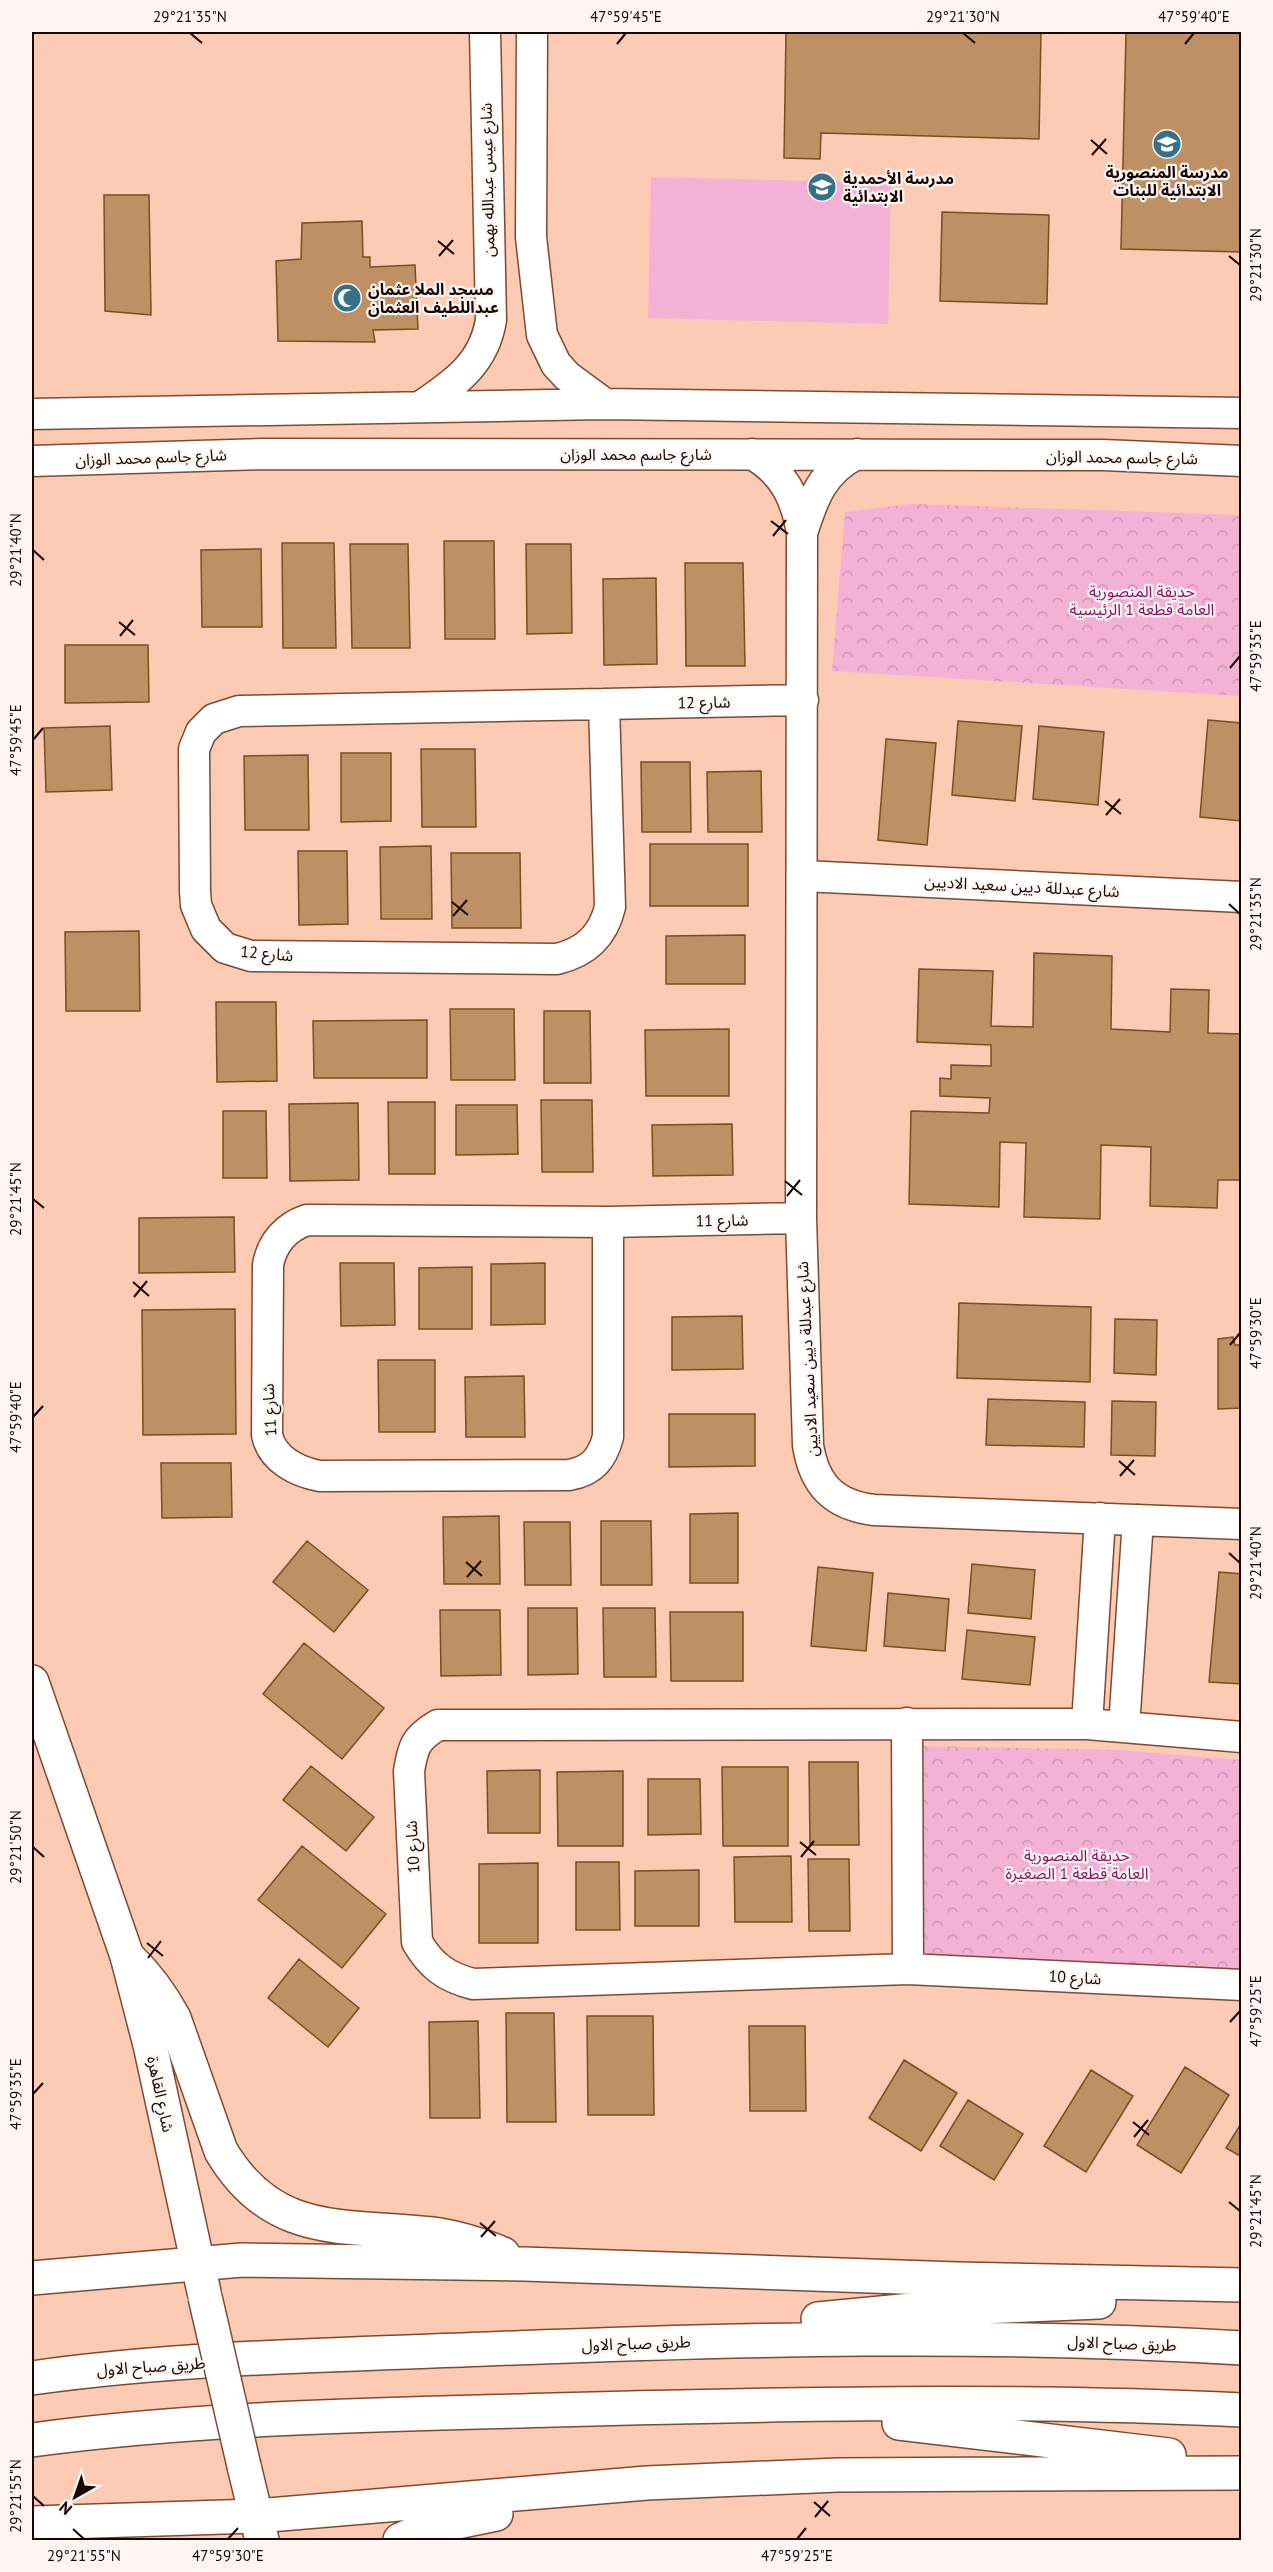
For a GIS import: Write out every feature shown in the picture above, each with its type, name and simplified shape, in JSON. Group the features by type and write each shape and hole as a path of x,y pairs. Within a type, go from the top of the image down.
{"main road":[{"name":"شارع القاهرة","path":"32,1682 44,1724 97,1866 127,1956 150,2045 197,2264 260,2528"},
{"path":"127,1956 154,1984 165,2001 174,2018 221,2151 231,2169 260,2198 285,2214 312,2223 435,2234 480,2245 524,2264"},
{"path":"32,2278 242,2260 524,2264 957,2279 1242,2285"},
{"path":"661,2342 781,2322 912,2310 1242,2296"},
{"name":"طريق صباح الاول","path":"32,2378 95,2369 290,2356 849,2337 1242,2348"},
{"path":"748,2405 1242,2464"},
{"path":"32,2440 131,2428 454,2413 748,2405 1142,2405 1242,2409"},
{"path":"32,2523 260,2528 647,2483 957,2472 1242,2473"},
{"path":"400,2541 414,2533 442,2525 647,2483"}],"street":[{"name":"شارع عيس عبدالله بهمن","path":"420,407 457,382 477,361 490,320 485,32"},
{"path":"532,32 531,237 542,335 547,350 567,376 605,404"},
{"path":"487,240 494,252 511,257 524,252 531,237"},
{"path":"32,414 605,404 1178,411 1242,415"},
{"path":"161,410 153,420 151,433 153,445 161,456"},
{"path":"1178,411 1191,430 1188,446 1178,457"},
{"path":"1238,461 1228,446 1228,437 1234,423 1242,415"},
{"name":"شارع جاسم محمد الوزان","path":"32,461 161,456 752,454 1178,457 1238,461"},
{"name":"شارع عبدللة ديين سعيد الاديين","path":"752,454 765,461 782,477 798,508 802,533 801,1218 808,1445 811,1463 821,1483 839,1499 874,1510 1242,1524"},
{"name":"شارع عبدللة ديين سعيد الاديين","path":"802,533 812,501 827,476 840,463 857,454"},
{"name":"شارع 12","path":"604,704 610,907 601,932 582,950 556,959 251,956 225,948 206,929 196,904 193,758 201,732 214,719 239,711 803,700"},
{"name":"شارع عبدللة ديين سعيد الاديين","path":"803,876 1242,897"},
{"name":"شارع 11","path":"608,1222 608,1437 600,1459 593,1466 569,1475 320,1476 293,1467 275,1452 267,1435 268,1265 274,1245 289,1228 307,1220 608,1222 801,1218"},
{"path":"1087,1724 1100,1518"},
{"path":"1124,1727 1138,1520"},
{"path":"907,1723 908,1968"},
{"name":"شارع 10","path":"1242,1737 1087,1724 438,1725 420,1736 412,1752 409,1771 417,1942 429,1962 451,1978 473,1984 908,1968 1242,1985"}],"green space":[{"path":"651,177 891,183 888,324 648,318"},
{"name":"حديقة المنصورية العامة قطعة 1 الرئيسية","path":"910,504 1241,515 1241,696 832,671 845,512"},
{"name":"حديقة المنصورية العامة قطعة 1 الصغيرة","path":"917,1746 1119,1750 1241,1760 1241,1984 915,1974"}],"building":[{"path":"786,32 1041,32 1039,139 821,133 820,159 784,158"},
{"name":"مدرسة المنصورية الابتدائية للبنات","path":"1126,32 1242,32 1242,252 1121,249"},
{"path":"104,195 149,195 151,315 105,311"},
{"path":"942,212 1049,215 1047,304 940,301"},
{"name":"مسجد الملا عثمان عبداللطيف العثمان","path":"362,221 363,257 370,257 370,267 415,265 418,329 373,330 375,342 278,341 276,261 301,259 302,223"},
{"path":"444,541 494,541 495,639 445,639"},
{"path":"282,543 334,543 336,648 283,648"},
{"path":"350,544 408,544 410,648 352,648"},
{"path":"526,544 571,544 572,633 527,634"},
{"path":"261,549 262,627 202,627 201,550"},
{"path":"685,563 743,563 745,666 686,666"},
{"path":"656,578 657,664 604,665 603,579"},
{"path":"65,645 148,645 149,702 65,703"},
{"path":"1208,720 1242,723 1242,821 1200,817"},
{"path":"958,721 1022,726 1015,801 952,795"},
{"path":"110,726 112,790 46,792 44,728"},
{"path":"1039,726 1104,732 1098,805 1033,799"},
{"path":"886,739 936,743 927,845 878,840"},
{"path":"421,749 475,749 476,827 422,827"},
{"path":"341,753 391,753 391,821 341,822"},
{"path":"308,755 309,830 245,830 244,756"},
{"path":"641,762 690,762 691,832 642,832"},
{"path":"761,771 762,832 708,832 707,772"},
{"path":"650,844 748,844 748,906 650,906"},
{"path":"431,846 432,919 381,919 380,847"},
{"path":"298,851 347,851 348,924 299,925"},
{"path":"451,853 520,853 521,928 452,928"},
{"path":"139,931 140,1011 66,1011 65,932"},
{"path":"745,935 745,984 666,984 666,936"},
{"path":"1034,953 1112,956 1111,1029 1170,1032 1171,989 1209,990 1208,1033 1242,1034 1242,1180 1218,1180 1217,1208 1150,1206 1151,1147 1101,1145 1100,1219 1024,1217 1026,1143 1000,1142 999,1207 909,1204 911,1111 989,1113 990,1098 940,1096 940,1078 951,1079 951,1065 991,1066 991,1045 917,1042 919,969 993,971 991,1026 1033,1027"},
{"path":"216,1002 276,1002 277,1081 217,1082"},
{"path":"450,1009 514,1009 515,1080 451,1080"},
{"path":"544,1011 590,1011 591,1083 544,1083"},
{"path":"427,1020 427,1078 314,1078 313,1021"},
{"path":"729,1029 729,1096 646,1096 645,1030"},
{"path":"541,1100 592,1100 593,1172 542,1172"},
{"path":"388,1102 435,1102 435,1174 389,1174"},
{"path":"358,1103 359,1180 290,1181 289,1104"},
{"path":"456,1105 517,1105 518,1154 456,1155"},
{"path":"223,1111 266,1111 267,1178 223,1178"},
{"path":"732,1124 733,1175 653,1176 652,1125"},
{"path":"234,1217 235,1272 139,1273 139,1218"},
{"path":"340,1263 394,1263 395,1325 341,1326"},
{"path":"545,1263 545,1324 491,1325 491,1264"},
{"path":"472,1267 472,1329 419,1329 419,1268"},
{"path":"959,1303 1091,1307 1090,1382 957,1378"},
{"path":"235,1309 236,1434 143,1435 142,1310"},
{"path":"742,1316 743,1369 672,1370 672,1317"},
{"path":"1115,1319 1157,1320 1156,1375 1114,1373"},
{"path":"1233,1337 1235,1345 1242,1345 1242,1408 1218,1409 1218,1339"},
{"path":"378,1360 435,1360 435,1432 379,1432"},
{"path":"524,1376 525,1437 466,1437 465,1377"},
{"path":"988,1399 1085,1402 1084,1447 986,1445"},
{"path":"1112,1401 1156,1402 1155,1456 1111,1455"},
{"path":"669,1414 755,1414 755,1466 669,1467"},
{"path":"161,1463 231,1463 232,1517 162,1518"},
{"path":"738,1513 738,1583 690,1583 690,1514"},
{"path":"499,1516 500,1584 444,1584 443,1517"},
{"path":"601,1521 651,1521 652,1585 601,1585"},
{"path":"524,1522 570,1522 571,1585 525,1585"},
{"path":"307,1541 368,1590 334,1632 273,1582"},
{"path":"972,1564 1035,1570 1031,1619 968,1613"},
{"path":"818,1567 873,1573 866,1651 811,1646"},
{"path":"1219,1572 1242,1574 1242,1684 1209,1682"},
{"path":"888,1593 949,1599 945,1651 884,1646"},
{"path":"528,1608 577,1608 578,1674 528,1675"},
{"path":"603,1608 655,1608 656,1677 604,1677"},
{"path":"440,1610 500,1610 501,1675 441,1676"},
{"path":"670,1612 743,1612 743,1681 671,1681"},
{"path":"967,1630 1035,1637 1030,1685 962,1679"},
{"path":"304,1643 384,1708 342,1759 263,1694"},
{"path":"809,1762 858,1762 859,1845 810,1845"},
{"path":"311,1766 374,1817 346,1851 283,1800"},
{"path":"722,1767 788,1767 788,1846 723,1846"},
{"path":"540,1770 540,1833 488,1833 487,1771"},
{"path":"623,1771 623,1846 558,1846 557,1772"},
{"path":"648,1779 700,1779 701,1834 648,1835"},
{"path":"302,1846 386,1914 342,1968 258,1900"},
{"path":"791,1856 792,1922 735,1922 734,1857"},
{"path":"808,1859 849,1859 850,1931 809,1931"},
{"path":"576,1862 619,1862 620,1930 576,1930"},
{"path":"538,1863 538,1943 479,1943 479,1864"},
{"path":"699,1870 699,1926 635,1926 635,1871"},
{"path":"299,1959 359,2008 328,2047 268,1998"},
{"path":"506,2013 554,2013 556,2122 507,2122"},
{"path":"587,2016 653,2016 654,2115 588,2115"},
{"path":"478,2021 480,2118 430,2118 429,2022"},
{"path":"749,2026 805,2026 806,2111 750,2111"},
{"path":"904,2060 957,2093 921,2151 869,2118"},
{"path":"1185,2067 1229,2095 1181,2173 1137,2145"},
{"path":"1091,2070 1133,2096 1086,2172 1044,2146"},
{"path":"968,2100 1023,2134 994,2180 940,2146"},
{"path":"1242,2122 1242,2157 1226,2148"}],"place":[{"name":"مدرسة المنصورية الابتدائية للبنات","path":"1167,144"},
{"name":"مدرسة الأحمدية الابتدائية","path":"822,187"},
{"name":"مسجد الملا عثمان عبداللطيف العثمان","path":"347,298"}]}
